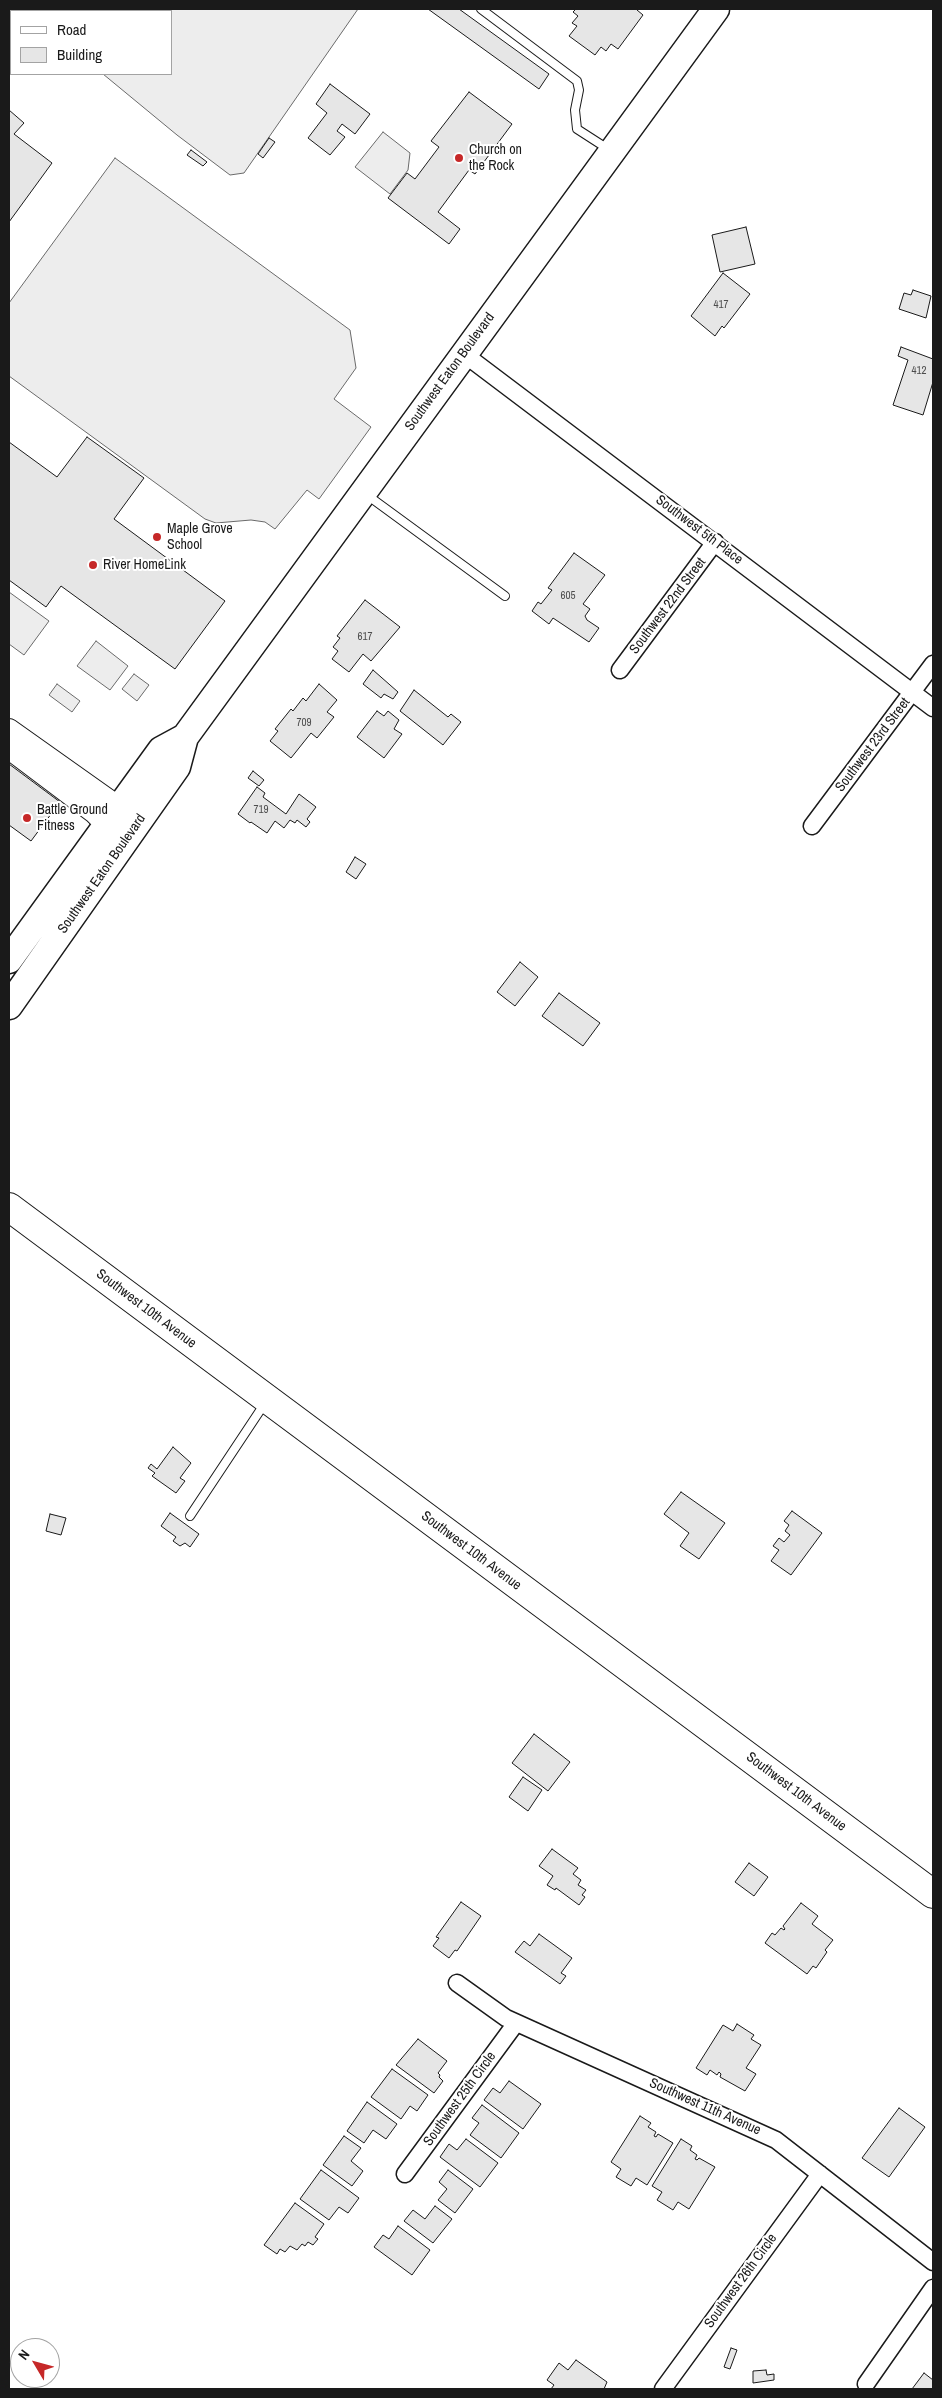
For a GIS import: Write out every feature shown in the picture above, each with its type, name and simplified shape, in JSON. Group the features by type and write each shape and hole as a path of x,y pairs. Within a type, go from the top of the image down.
{"highway":[{"name":"Southwest 10th Avenue","path":"11,1206 267,1399 933,1894"}],"main road":[{"name":"Southwest Eaton Boulevard","path":"9,1006 178,767 185,737 716,9"},
{"name":"Southwest Eaton Boulevard","path":"9,960 161,750 185,737"},
{"path":"86,897 96,861 120,826 112,816"}],"street":[{"name":"Southwest 5th Place","path":"464,354 933,708"},
{"name":"Southwest 22nd Street","path":"620,670 715,542"},
{"name":"Southwest 23rd Street","path":"812,826 933,664"},
{"path":"9,729 112,816"},
{"path":"9,749 94,813 112,816"},
{"name":"Southwest 11th Avenue","path":"457,1983 498,2013 516,2023 776,2140 933,2262"},
{"name":"Southwest 25th Circle","path":"405,2174 516,2023"},
{"name":"Southwest 26th Circle","path":"663,2389 820,2174"},
{"path":"866,2384 933,2288"}],"lane":[{"path":"481,9 577,81 579,90 575,110 577,128 612,152"},
{"path":"363,493 505,596"},
{"path":"190,1516 267,1399"}],"shaded area":[{"path":"358,9 244,173 230,175 177,135 104,75 172,75 172,10 98,10"},
{"path":"383,132 410,153 408,170 390,194 355,167"},
{"path":"115,158 350,330 356,368 334,399 371,427 319,499 307,490 275,529 265,522 251,520 216,523 205,519 9,376 9,303"},
{"path":"9,592 49,621 24,655 9,644"},
{"path":"96,641 128,666 110,690 77,666"},
{"path":"134,674 149,685 137,701 122,689"},
{"path":"57,684 80,701 72,712 49,695"}],"building":[{"path":"428,9 459,9 549,74 539,89"},
{"path":"576,9 639,9 637,10 643,15 618,49 611,44 606,51 601,47 595,55 569,36 577,26 572,23 578,16 573,12"},
{"path":"330,84 370,114 355,134 342,124 337,131 345,137 330,155 308,138 327,113 316,104"},
{"name":"Church on the Rock","path":"469,92 512,124 475,174 469,170 438,212 460,229 449,244 388,198 407,173 415,179 439,147 431,141"},
{"path":"9,110 24,123 14,134 52,163 9,222"},
{"path":"269,138 275,142 263,158 258,154"},
{"path":"191,150 207,162 203,166 187,155"},
{"path":"746,227 755,264 720,272 712,235"},
{"path":"723,273 750,294 724,328 722,326 715,336 691,316"},
{"path":"913,290 931,296 926,318 899,309 904,293 911,295"},
{"path":"901,347 933,359 933,382 923,415 893,405 908,360 898,356"},
{"name":"River HomeLink","path":"87,437 144,478 114,519 225,601 175,669 61,586 46,607 9,580 9,442 57,477"},
{"path":"574,553 605,575 583,604 590,609 585,616 587,620 599,628 589,642 553,618 549,624 532,611 538,602 541,604 552,590 548,588"},
{"path":"365,600 400,627 371,661 363,654 349,672 332,659 338,651 333,647 340,638 337,636"},
{"path":"373,670 398,692 393,699 384,694 381,698 363,684"},
{"path":"319,684 337,700 327,712 334,717 317,738 311,733 291,758 270,741 278,731 275,729 291,709 293,711 303,698 306,701"},
{"path":"414,690 448,717 451,714 461,722 443,745 400,711"},
{"path":"377,711 384,716 388,711 399,720 394,729 402,734 384,758 357,737"},
{"path":"9,764 60,802 31,841 9,825"},
{"path":"253,771 264,780 259,786 248,778"},
{"path":"257,787 265,793 263,797 286,814 299,794 316,807 307,819 310,822 306,827 297,820 295,823 290,820 284,828 275,821 267,833 250,823 238,814"},
{"path":"355,857 366,864 356,879 346,872"},
{"path":"520,962 538,977 515,1006 497,992"},
{"path":"559,993 600,1023 583,1046 542,1016"},
{"path":"173,1447 191,1463 180,1478 185,1481 176,1493 152,1476 155,1473 148,1468 151,1464 157,1469"},
{"path":"681,1492 725,1523 699,1559 680,1546 689,1533 664,1514"},
{"path":"792,1511 822,1533 791,1575 771,1561 779,1550 773,1546 779,1538 784,1542 790,1535 785,1531 789,1525 784,1521"},
{"path":"170,1513 199,1534 190,1547 185,1543 180,1546 173,1541 176,1537 161,1526"},
{"path":"50,1514 66,1518 61,1535 46,1531"},
{"path":"534,1734 570,1762 548,1791 512,1763"},
{"path":"523,1777 542,1790 528,1811 509,1797"},
{"path":"552,1849 578,1868 573,1874 581,1880 578,1885 586,1890 582,1895 585,1897 579,1905 556,1888 555,1890 547,1885 553,1876 539,1866"},
{"path":"749,1863 768,1877 754,1896 735,1882"},
{"path":"461,1902 481,1916 457,1951 455,1950 449,1958 433,1946 439,1938 436,1937"},
{"path":"801,1903 818,1916 812,1924 833,1940 825,1950 827,1952 816,1968 813,1966 807,1974 765,1943 772,1933 775,1935 781,1928 785,1929 783,1926"},
{"path":"539,1934 572,1958 561,1973 566,1976 560,1984 515,1952 524,1941 530,1946"},
{"path":"737,2024 754,2035 751,2039 761,2045 746,2068 756,2074 745,2091 720,2077 721,2074 719,2072 717,2075 710,2070 707,2075 696,2068 723,2025 733,2031"},
{"path":"418,2039 447,2061 438,2073 443,2081 434,2093 396,2065"},
{"path":"392,2069 428,2095 417,2111 410,2106 401,2119 371,2097"},
{"path":"509,2081 541,2104 523,2129 484,2100 493,2088 500,2093"},
{"path":"367,2102 397,2124 386,2139 373,2130 364,2143 347,2131"},
{"path":"482,2105 519,2133 501,2158 470,2135 479,2123 472,2118"},
{"path":"899,2108 925,2127 889,2177 862,2158"},
{"path":"640,2116 651,2123 648,2127 656,2132 654,2136 656,2137 658,2134 673,2143 647,2185 636,2178 631,2186 616,2177 621,2169 611,2162"},
{"path":"344,2136 361,2148 351,2161 363,2171 352,2186 323,2165"},
{"path":"466,2139 498,2163 480,2187 440,2157 449,2144 457,2150"},
{"path":"681,2139 692,2146 690,2150 697,2155 695,2159 699,2158 715,2167 689,2209 678,2202 673,2210 657,2200 662,2192 652,2186"},
{"path":"321,2170 359,2198 348,2213 339,2207 329,2220 300,2199"},
{"path":"448,2170 473,2189 455,2213 438,2200 447,2189 439,2182"},
{"path":"295,2203 324,2224 315,2237 318,2239 313,2245 308,2242 305,2246 302,2244 297,2250 290,2246 285,2252 280,2249 277,2254 264,2245"},
{"path":"435,2206 452,2219 433,2243 404,2221 413,2210 425,2219"},
{"path":"398,2226 430,2250 412,2275 374,2247 383,2235 389,2239"},
{"path":"731,2348 737,2350 730,2369 724,2367"},
{"path":"576,2360 607,2382 604,2389 551,2389 554,2385 547,2380 559,2363 568,2370"},
{"path":"766,2370 767,2375 774,2374 774,2380 753,2383 753,2371"},
{"path":"924,2373 933,2380 933,2389 912,2389"}],"place":[{"name":"Church on the Rock","path":"459,158"},
{"name":"Maple Grove School","path":"157,537"},
{"name":"River HomeLink","path":"93,565"},
{"name":"Battle Ground Fitness","path":"27,818"}]}
